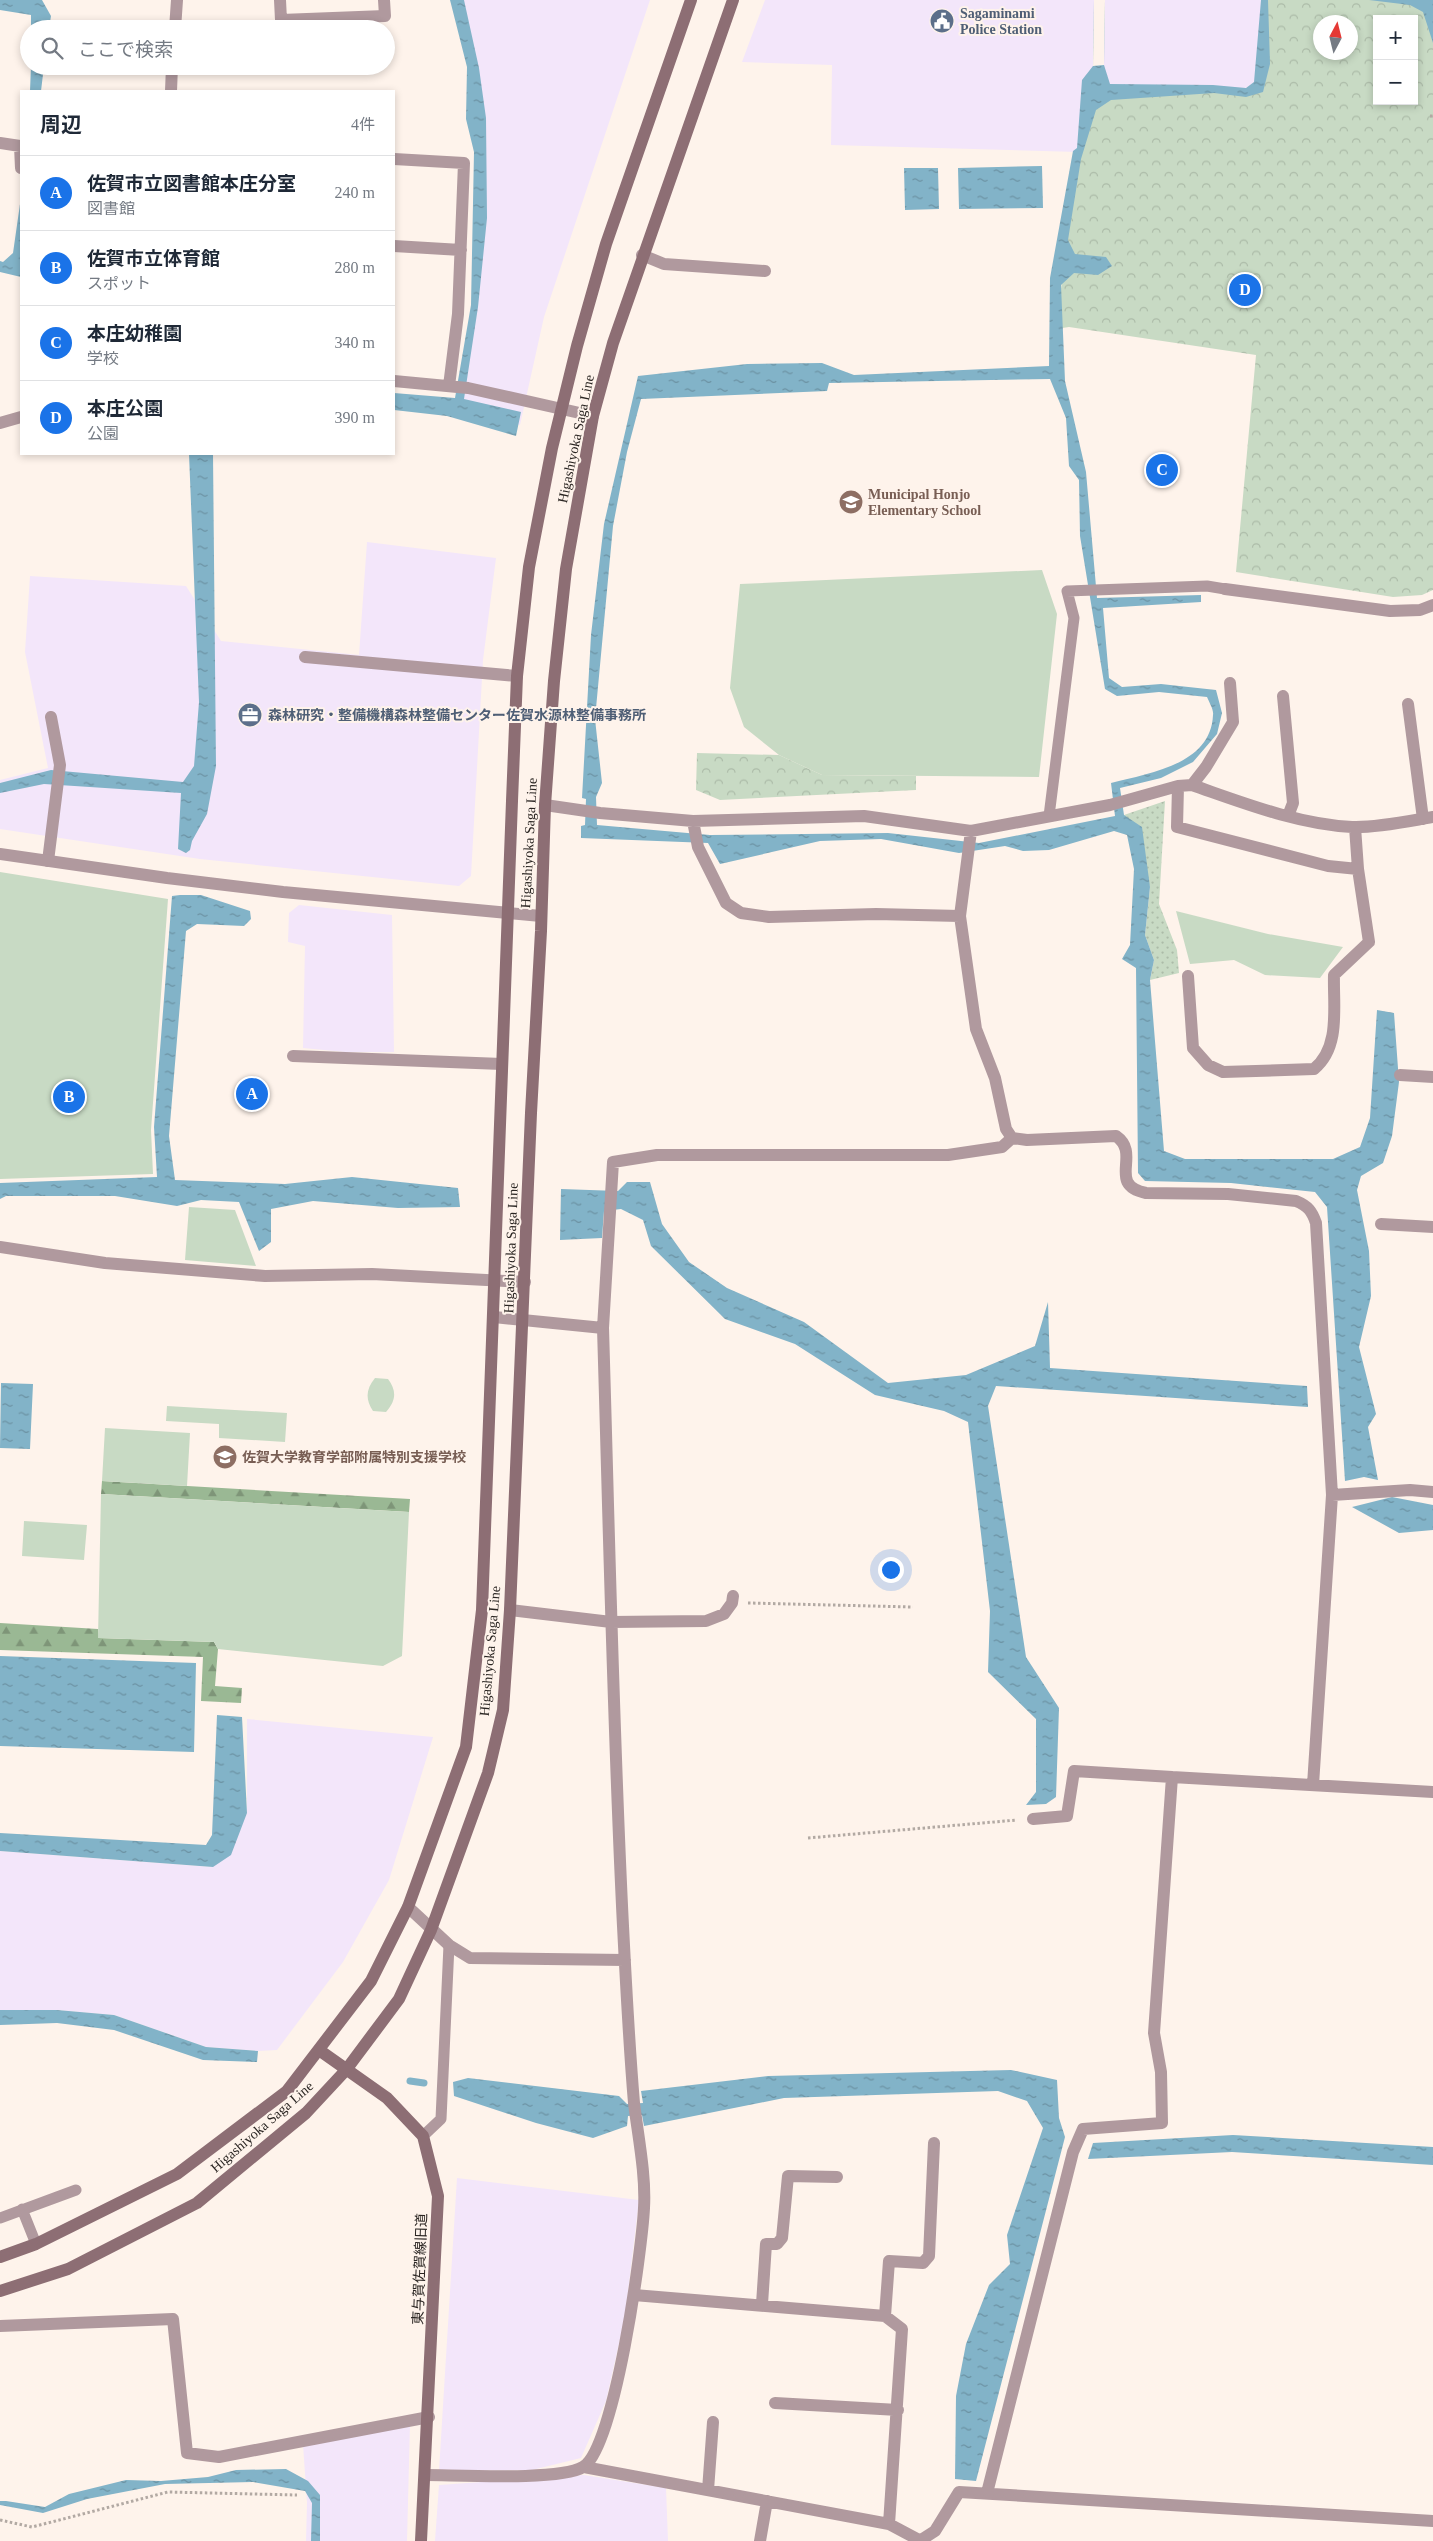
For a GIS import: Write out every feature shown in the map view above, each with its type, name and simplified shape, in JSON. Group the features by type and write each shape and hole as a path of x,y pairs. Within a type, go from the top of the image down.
{"main road":[{"name":"Higashiyoka Saga Line","path":"0,2257 36,2244 177,2174 287,2091 370,1981 408,1907 466,1747 482,1610 518,676 529,566 552,448 577,346 606,244 691,0"},
{"name":"Higashiyoka Saga Line","path":"0,2291 68,2269 197,2203 306,2112 346,2070 399,1999 431,1930 490,1764 503,1710 510,1610 545,805 554,681 566,569 593,416 613,343 732,0"},
{"name":"東与賀佐賀線旧道","path":"318,2050 387,2098 423,2136 438,2196 422,2541"}],"street":[{"path":"176,20 177,0"},
{"path":"280,0 281,20 385,16 384,0"},
{"path":"171,90 172,75"},
{"path":"0,142 20,146"},
{"path":"395,159 464,163 458,314 449,386"},
{"path":"395,246 460,250"},
{"path":"642,256 664,264 766,271"},
{"path":"395,381 468,388 593,416"},
{"path":"0,423 20,417"},
{"path":"1225,590 1390,611 1420,610 1433,605"},
{"path":"305,658 518,676"},
{"path":"1192,785 1206,767 1232,722 1230,683"},
{"path":"1283,696 1293,803 1288,816"},
{"path":"545,805 694,825 864,816 970,835 1049,816 1110,805 1178,786 1192,785 1288,816 1355,827 1428,818 1408,704"},
{"path":"48,861 60,765 51,717"},
{"path":"1178,786 1178,827 1328,866 1358,869"},
{"path":"694,825 698,847 726,903 741,913 769,917 876,914 960,916"},
{"path":"1188,976 1193,1048 1208,1065 1223,1072 1314,1069 1325,1060 1333,1041 1334,975 1370,942 1358,869 1355,827"},
{"path":"970,835 960,916 976,1029 995,1078 1006,1129 1012,1138 1027,1140 1116,1136 1122,1141 1126,1150 1125,1178 1128,1186 1133,1190 1146,1193 1228,1194 1296,1201 1306,1205 1312,1211 1316,1223 1332,1495 1313,1785"},
{"path":"0,854 283,892 541,916"},
{"path":"293,1056 502,1064"},
{"path":"1400,1075 1433,1077"},
{"path":"584,2467 593,2455 612,2401 634,2295 644,2205 636,2122 625,1960 611,1622 603,1328 613,1162 657,1154 948,1154 1002,1147 1012,1138"},
{"path":"1381,1224 1433,1227"},
{"path":"0,1247 105,1263 265,1276 372,1274 525,1282"},
{"path":"494,1317 603,1328"},
{"path":"1332,1495 1410,1490 1433,1492"},
{"path":"510,1610 611,1622 706,1621 724,1614 733,1600"},
{"path":"1033,1819 1067,1816 1074,1771 1433,1792"},
{"path":"987,2493 1073,2152 1083,2129 1162,2123 1161,2072 1154,2033 1172,1777"},
{"path":"408,1907 449,1945 470,1958 625,1960"},
{"path":"885,2316 889,2261 923,2263 929,2256 934,2143"},
{"path":"762,2304 766,2244 777,2244 782,2238 788,2176 837,2177"},
{"path":"634,2295 762,2304 885,2316 902,2329 889,2524"},
{"path":"0,2326 173,2319 186,2453 219,2457 429,2417"},
{"path":"775,2402 898,2410"},
{"path":"708,2490 713,2422"},
{"path":"426,2475 530,2476 584,2467 889,2524 921,2540 935,2531 959,2492 1433,2521"},
{"path":"760,2541 767,2501"}],"lane":[{"path":"1049,816 1074,618 1067,591 1207,586 1225,590"},
{"path":"423,2136 441,2119 449,1945"},
{"path":"0,2218 76,2190"},
{"path":"22,2209 36,2244"}],"path":[{"path":"733,1600 913,1607"},
{"path":"808,1838 1033,1819"},
{"path":"0,2520 32,2527 168,2492 297,2495"}],"shaded area":[{"path":"456,0 650,0 544,317 520,425 456,407 474,306 480,157 473,69"},
{"path":"765,0 1264,0 1256,84 1078,152 831,145 832,65 742,62"},
{"path":"367,542 496,558 483,660 471,876 459,886 200,859 0,829 0,780 48,768 25,652 30,576 186,586 221,641 359,655"},
{"path":"299,905 392,915 394,1052 345,1052 303,1048 305,946 288,942 289,913"},
{"path":"247,1719 433,1737 389,1880 343,1962 277,2050 258,2051 206,2047 114,2015 57,2010 0,2010 0,1851 213,1867 247,1813"},
{"path":"457,2178 639,2200 625,2317 606,2401 581,2458 532,2470 439,2471"},
{"path":"410,2424 407,2541 306,2541 307,2503 303,2444"},
{"path":"584,2475 666,2488 668,2541 435,2541 439,2485"}],"green space":[{"path":"1264,0 1381,0 1433,7 1433,590 1422,595 1393,597 1236,572 1256,355 1069,327 1056,329 1078,152 1099,90 1245,90 1256,84"},
{"path":"1042,570 1057,614 1039,777 822,775 779,755 744,727 730,688 740,584"},
{"path":"697,753 779,755 822,775 916,776 916,790 720,800 696,790"},
{"path":"1165,801 1159,904 1177,950 1179,973 1150,980 1154,960 1145,935 1150,887 1124,815"},
{"path":"0,872 168,899 151,1130 153,1174 0,1179"},
{"path":"1176,911 1268,934 1343,947 1320,978 1265,975 1234,960 1190,964"},
{"path":"189,1207 235,1210 256,1266 185,1260"},
{"path":"375,1378 388,1379 393,1388 392,1404 386,1412 373,1411 369,1402 368,1390"},
{"path":"167,1406 287,1413 285,1442 219,1438 219,1424 166,1421"},
{"path":"105,1428 190,1433 187,1486 102,1481"},
{"path":"102,1481 410,1499 409,1512 101,1494"},
{"path":"101,1494 409,1512 402,1656 383,1666 218,1649 214,1642 98,1638"},
{"path":"24,1521 87,1525 84,1560 22,1556"},
{"path":"0,1623 98,1629 99,1638 214,1642 218,1649 215,1686 242,1688 241,1703 201,1701 203,1657 0,1650"}],"water":[{"path":"0,0 42,0 51,16 50,20 31,20 31,15 0,10"},
{"path":"450,0 464,0 479,68 486,118 487,218 478,307 464,399 521,412 516,436 447,416 395,410 395,393 455,398 471,305 474,152 466,119 467,67"},
{"path":"1094,0 1105,0 1104,65 1110,84 1213,85 1246,88 1254,82 1261,0 1268,0 1270,64 1263,92 1246,97 1214,93 1111,100 1096,110 1081,159 1068,240 1075,254 1106,257 1112,266 1098,275 1074,273 1061,285 1065,381 1086,472 1097,598 1201,595 1201,602 1103,608 1109,678 1122,687 1161,684 1216,690 1222,713 1217,734 1193,762 1161,778 1120,788 1124,815 1142,827 1150,887 1145,935 1154,960 1150,980 1164,1151 1185,1159 1333,1159 1360,1147 1370,1118 1377,1010 1394,1013 1399,1082 1392,1136 1383,1163 1361,1176 1357,1190 1369,1251 1371,1296 1359,1347 1376,1414 1368,1427 1378,1480 1364,1477 1345,1481 1327,1207 1315,1192 1231,1183 1145,1181 1138,1173 1136,968 1122,959 1130,945 1134,869 1127,835 1114,831 1049,850 1023,851 1005,846 959,853 881,839 820,841 720,864 708,843 581,838 581,826 585,825 586,799 582,798 591,635 604,524 638,376 747,364 822,363 854,375 1049,366 1050,278 1073,151 1077,148 1082,80 1093,66","holes":["1050,379 1066,418 1069,466 1079,480 1080,536 1105,689 1117,696 1159,692 1207,697 1213,713 1210,732 1202,745 1190,756 1176,764 1159,770 1111,783 1115,816 979,843 888,833 710,835 597,825 596,797 602,783 595,719 613,526 627,452 641,399 827,391 829,383"]},
{"path":"1369,0 1433,0 1433,43 1423,12 1410,5"},
{"path":"31,75 43,75 41,90 30,90"},
{"path":"1042,166 1043,208 959,209 958,168"},
{"path":"904,168 938,168 939,209 905,210"},
{"path":"20,204 20,277 0,272 0,261 3,262 13,253"},
{"path":"189,455 213,455 216,766 207,814 192,841 190,850 186,853 178,849 181,793 44,784 0,793 0,783 51,770 183,782 194,766 199,702"},
{"path":"201,895 250,911 251,919 244,926 197,924 186,931 169,1136 175,1180 285,1184 352,1177 458,1188 460,1207 398,1208 313,1201 271,1209 271,1242 259,1251 239,1202 201,1200 177,1206 115,1196 6,1196 0,1199 0,1183 157,1177 154,1127 172,896"},
{"path":"627,1182 650,1182 662,1224 689,1262 727,1288 804,1322 888,1383 966,1375 1035,1346 1048,1302 1050,1368 1307,1386 1308,1407 996,1386 988,1406 1026,1657 1059,1708 1056,1797 1046,1804 1026,1805 1036,1792 1036,1719 988,1672 990,1611 968,1422 944,1411 875,1395 795,1344 725,1319 651,1246 643,1220 621,1209 604,1211 602,1238 560,1240 561,1189 618,1191"},
{"path":"1,1383 33,1384 30,1449 0,1448"},
{"path":"1392,1497 1433,1505 1433,1530 1399,1533 1352,1507"},
{"path":"0,1656 196,1663 194,1752 0,1746"},
{"path":"217,1715 242,1717 247,1813 231,1855 213,1867 0,1851 0,1833 206,1845 212,1835"},
{"path":"0,2010 57,2010 114,2015 206,2047 258,2051 257,2062 203,2060 114,2030 57,2023 0,2025"},
{"path":"1011,2070 1057,2080 1059,2118 1065,2137 976,2481 955,2479 956,2396 966,2344 989,2285 1010,2264 1007,2235 1043,2128 1027,2101 998,2091 784,2098 644,2126 642,2115 628,2116 627,2126 593,2138 536,2123 454,2096 453,2082 468,2078 619,2096 627,2104 643,2103 641,2091 768,2076"},
{"path":"1233,2135 1433,2147 1433,2165 1232,2152 1088,2159 1093,2143"},
{"path":"286,2469 308,2481 320,2495 320,2541 311,2541 312,2503 305,2491 253,2482 165,2484 87,2499 43,2513 0,2505 0,2501 6,2501 45,2507 69,2494 126,2480 161,2481 208,2477 236,2470"}],"pier":[{"path":"1094,0 1105,0 1104,65 1093,66"}],"waterway":[{"path":"410,2081 424,2083"}],"place":[{"name":"Sagaminami Police Station","path":"942,21"},
{"name":"本庄公園","path":"1245,290"},
{"name":"本庄幼稚園","path":"1162,470"},
{"name":"Municipal Honjo Elementary School","path":"851,502"},
{"name":"森林研究・整備機構森林整備センター佐賀水源林整備事務所","path":"250,715"},
{"name":"佐賀市立図書館本庄分室","path":"252,1094"},
{"name":"佐賀市立体育館","path":"69,1097"},
{"name":"佐賀大学教育学部附属特別支援学校","path":"225,1457"}]}
